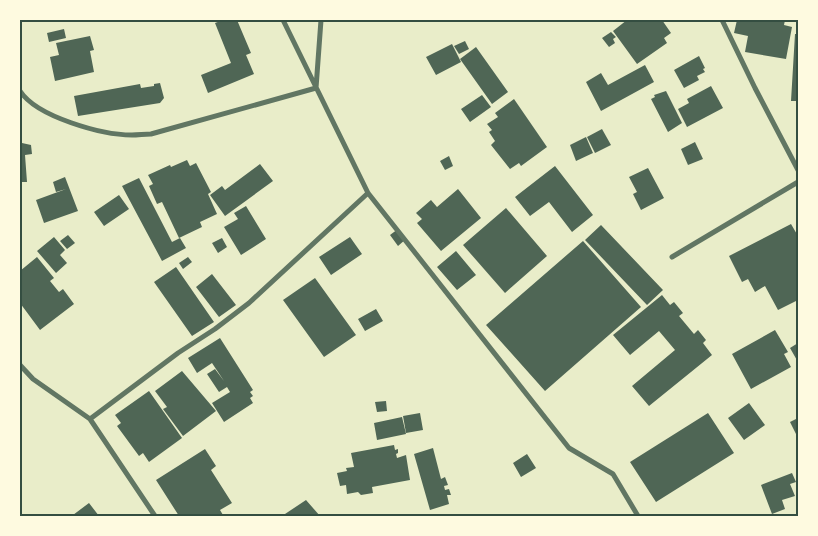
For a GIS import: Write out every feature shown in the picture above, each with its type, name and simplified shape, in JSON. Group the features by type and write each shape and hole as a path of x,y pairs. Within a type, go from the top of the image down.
{"street":[{"path":"283,20 368,193 569,448 613,474 638,516"},
{"path":"316,88 321,20"},
{"path":"722,20 798,170"},
{"path":"20,91 25,98 39,109 58,118 95,129 131,135 151,134 316,88"},
{"path":"672,257 798,182"},
{"path":"90,419 249,303 368,193"},
{"path":"20,365 33,379 90,419 155,516"}],"building":[{"path":"223,20 237,20 251,53 246,55 254,74 208,93 201,75 231,63 215,23"},
{"path":"627,20 662,20 671,33 664,38 667,43 637,64 613,31"},
{"path":"737,20 785,20 784,25 792,27 786,59 745,52 748,36 734,33"},
{"path":"64,29 66,38 49,42 47,33"},
{"path":"611,32 616,37 613,39 615,43 609,47 602,38"},
{"path":"795,34 798,34 798,101 791,101"},
{"path":"90,36 94,50 90,51 94,72 55,81 50,57 59,55 56,43"},
{"path":"465,41 469,49 459,54 454,46"},
{"path":"452,44 461,62 436,75 426,57"},
{"path":"476,47 508,92 492,104 460,59"},
{"path":"699,56 705,72 697,76 699,80 684,88 674,70"},
{"path":"645,65 654,82 601,111 586,82 601,73 608,85"},
{"path":"160,83 164,98 160,103 78,116 74,96 140,84 141,88"},
{"path":"711,86 723,108 687,127 678,109 689,103 687,99"},
{"path":"666,91 682,123 668,132 651,99 655,97 654,95"},
{"path":"482,95 491,107 470,122 461,109"},
{"path":"514,99 547,147 521,166 519,163 510,169 491,145 495,141 489,132 492,130 487,124 498,117 495,113"},
{"path":"602,129 611,145 595,153 587,137"},
{"path":"586,137 593,153 576,161 570,145"},
{"path":"695,142 703,159 688,165 681,149"},
{"path":"22,143 31,145 32,154 25,155 27,182 20,182 20,145"},
{"path":"449,156 453,166 445,170 440,161"},
{"path":"187,160 190,166 196,163 211,192 208,194 217,214 200,222 202,227 179,238 162,202 157,204 149,186 153,184 148,175"},
{"path":"260,164 273,181 225,216 210,195 222,186 225,190"},
{"path":"555,166 593,215 572,232 549,202 530,216 515,197"},
{"path":"648,168 664,198 641,210 633,194 637,192 629,177"},
{"path":"65,177 78,211 44,223 36,200 66,189 56,192 53,182"},
{"path":"139,178 172,242 180,238 186,248 162,261 122,186"},
{"path":"458,189 481,218 441,251 417,223 422,219 416,213 431,200 437,207"},
{"path":"119,195 129,209 104,226 94,212"},
{"path":"246,206 266,239 241,255 224,227 238,219 234,213"},
{"path":"506,208 547,256 505,293 463,245"},
{"path":"791,224 798,236 798,300 778,310 765,286 755,292 748,279 742,282 729,256"},
{"path":"601,225 663,290 647,305 585,240"},
{"path":"398,229 406,239 398,246 390,235"},
{"path":"68,235 75,243 67,249 60,241"},
{"path":"54,237 65,250 60,255 67,263 56,273 37,251"},
{"path":"350,237 362,254 331,275 319,257"},
{"path":"222,238 227,247 218,253 212,243"},
{"path":"583,241 641,307 545,391 486,325"},
{"path":"456,251 476,275 457,290 437,267"},
{"path":"37,257 54,278 50,281 59,292 63,289 74,304 40,330 20,303 20,271"},
{"path":"188,257 192,262 183,269 179,263"},
{"path":"176,267 214,322 192,336 154,282"},
{"path":"212,274 236,305 219,317 196,287"},
{"path":"315,278 356,335 324,357 283,300"},
{"path":"662,295 670,305 674,302 683,313 679,316 694,334 698,330 706,340 703,343 712,355 649,406 632,386 675,350 659,331 630,355 613,335"},
{"path":"376,309 383,321 365,331 358,319"},
{"path":"775,330 788,352 784,354 791,367 751,389 732,354"},
{"path":"220,338 253,390 250,392 253,396 250,398 253,403 224,422 212,403 230,392 227,387 219,392 207,374 215,369 224,381 212,363 197,373 188,358"},
{"path":"798,343 798,362 790,348"},
{"path":"182,371 216,411 183,436 163,409 167,407 155,391"},
{"path":"149,391 182,438 149,462 143,453 139,456 117,426 121,423 115,415"},
{"path":"386,401 387,411 377,412 375,402"},
{"path":"749,403 765,425 744,440 728,418"},
{"path":"420,413 423,430 406,433 403,416"},
{"path":"708,413 734,453 656,502 630,462"},
{"path":"402,417 406,434 377,440 374,423"},
{"path":"798,418 798,438 790,422"},
{"path":"394,445 395,450 398,449 397,458 406,455 410,480 372,487 373,493 361,495 358,492 347,494 346,485 340,486 337,473 347,471 346,468 354,467 351,453"},
{"path":"433,448 441,479 445,477 448,485 444,486 445,490 449,489 451,495 447,495 449,504 430,510 414,454"},
{"path":"205,449 216,466 211,470 232,503 220,510 223,515 221,516 179,516 156,480"},
{"path":"527,454 536,468 521,477 513,463"},
{"path":"792,473 796,482 790,484 795,496 782,500 785,509 772,514 761,485"},
{"path":"306,500 320,516 282,516"},
{"path":"89,503 99,516 73,515"}]}
